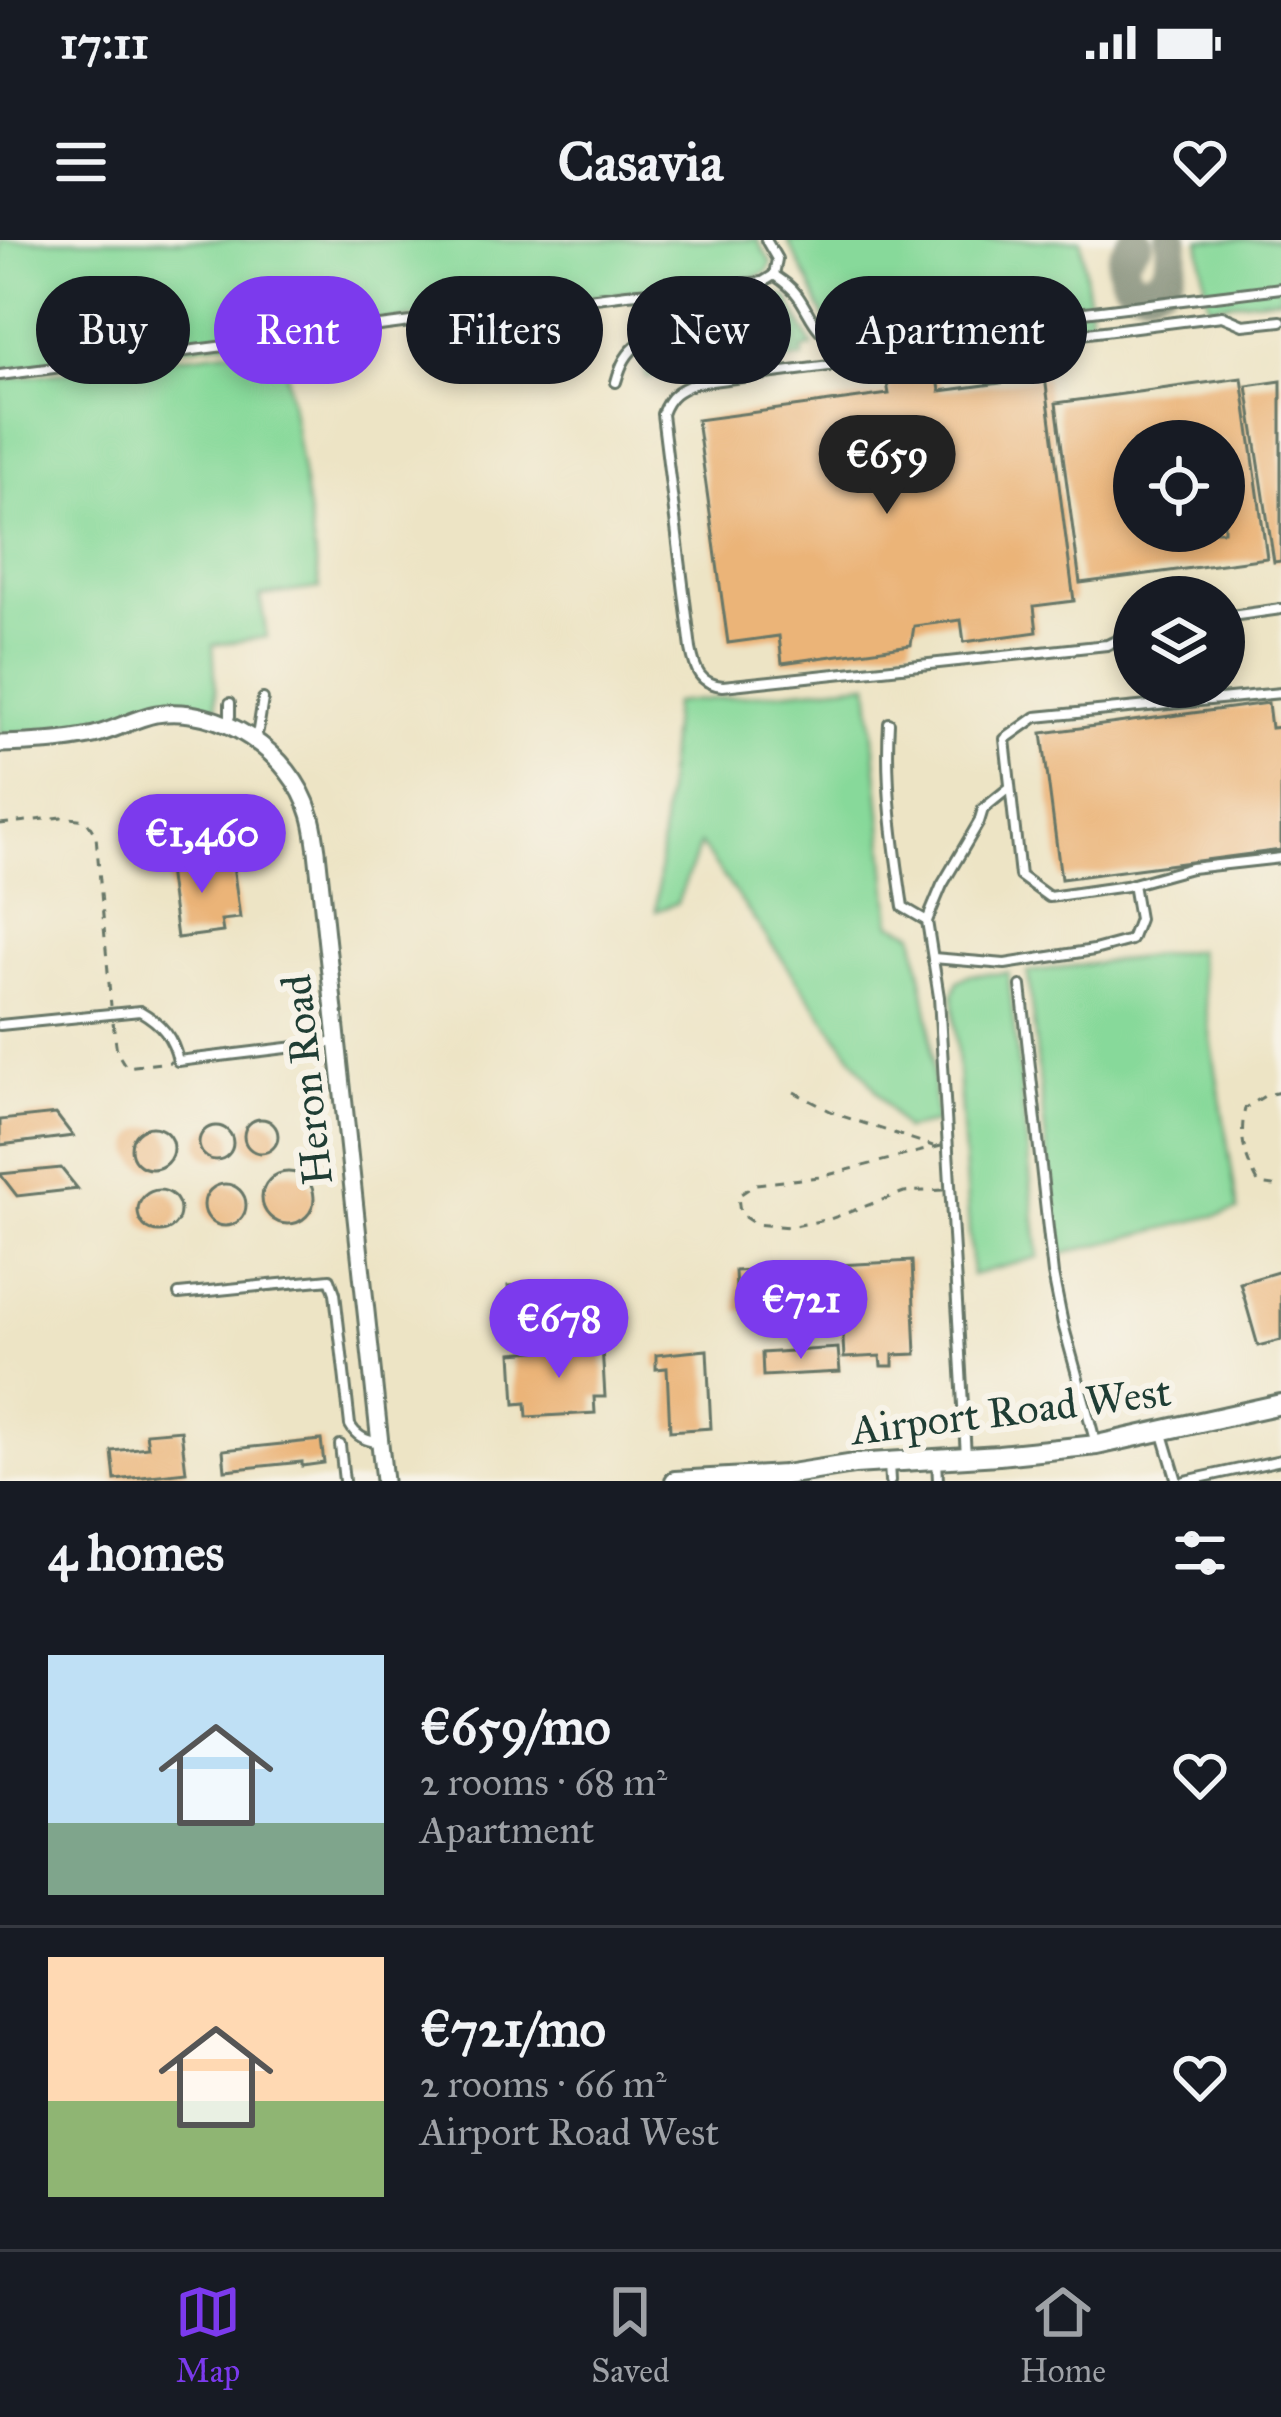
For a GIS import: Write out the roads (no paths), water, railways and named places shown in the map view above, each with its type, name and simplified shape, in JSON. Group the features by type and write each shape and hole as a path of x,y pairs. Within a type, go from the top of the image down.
{"street":[{"name":"Heron Road","path":"0,744 94,735 156,715 184,713 218,719 253,740 298,788 310,813 317,851 384,1481"},
{"name":"Airport Road West","path":"675,1481 784,1475 854,1463 890,1471 937,1459 1097,1445 1281,1404"}],"lane":[{"path":"766,240 778,259 775,275 795,290 818,331 840,342 1281,288"},
{"path":"0,375 627,294"},
{"path":"1113,641 711,685 694,666 691,649 662,414 668,399 697,383 1020,341 1222,316 1243,325 1281,321"},
{"path":"616,382 627,353"},
{"path":"1245,613 1281,608"},
{"path":"1281,693 1036,717 1005,740 1020,876 1048,898 1133,884 1191,868 1281,858"},
{"path":"253,740 263,699"},
{"path":"226,724 230,703"},
{"path":"889,723 891,814 903,907 927,921"},
{"path":"966,1457 939,997 927,921 983,809 1009,788"},
{"path":"933,958 1005,964 1131,940 1139,919 1133,884"},
{"path":"1021,986 1053,1274 1097,1445"},
{"path":"0,1024 140,1011 159,1022 178,1061 338,1042"},
{"path":"179,1294 330,1280 350,1425 368,1441 380,1442"},
{"path":"1162,1432 1181,1481 1281,1460"},
{"path":"340,1445 344,1481"},
{"path":"937,1459 938,1481"}]}
